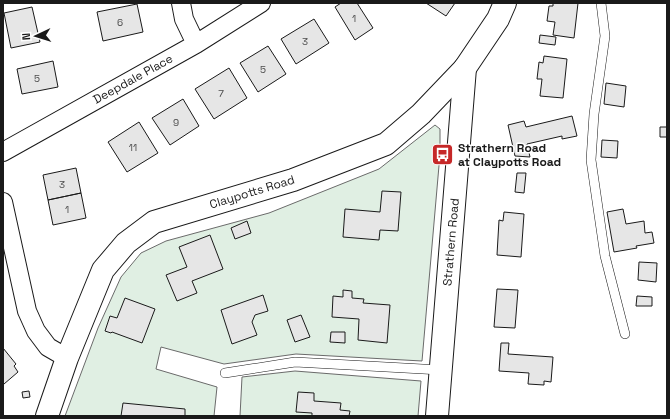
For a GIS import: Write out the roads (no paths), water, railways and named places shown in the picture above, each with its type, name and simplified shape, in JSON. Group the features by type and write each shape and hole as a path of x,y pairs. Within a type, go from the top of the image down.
{"main road":[{"name":"Claypotts Road","path":"47,416 67,358 103,270 126,243 154,222 293,180 386,144 421,114 465,68 498,19 505,3"},
{"name":"Strathern Road","path":"437,416 465,68"}],"street":[{"path":"181,3 184,19 196,44"},
{"name":"Deepdale Place","path":"3,152 196,44 261,3"},
{"path":"3,202 27,311 36,331 48,347 67,358"}],"lane":[{"path":"601,3 605,36 594,114 591,160 605,256 625,334"},
{"path":"225,373 295,362 441,370"}],"place":[{"name":"Strathern Road at Claypotts Road","path":"443,155"}]}
